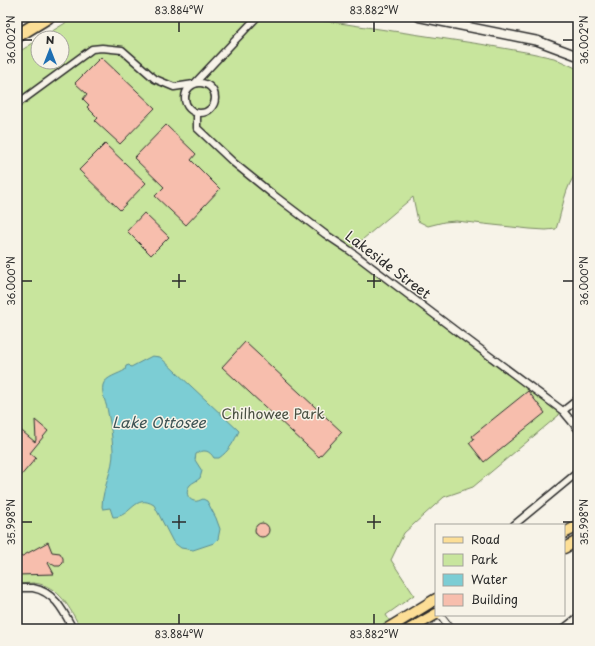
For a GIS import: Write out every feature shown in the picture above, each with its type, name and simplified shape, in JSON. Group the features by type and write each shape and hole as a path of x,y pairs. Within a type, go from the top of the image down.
{"highway":[{"path":"17,36 48,17"}],"main road":[{"path":"565,532 578,526"},
{"path":"565,548 578,541"},
{"path":"387,629 434,603"},
{"path":"410,629 435,615"}],"street":[{"path":"17,104 92,49 102,48 122,50 155,79 170,86 194,84 200,83 206,84 213,90 216,100 211,109 207,112 197,112 189,107 185,98 188,89 194,84 257,17"},
{"path":"419,17 538,40 578,56"},
{"name":"Lakeside Street","path":"197,112 197,128 234,163 326,234 563,411 578,429"},
{"path":"563,411 578,398"},
{"path":"515,524 578,472"},
{"path":"17,588 33,588 48,594 61,606 73,629"},
{"path":"441,616 451,629"},
{"path":"563,629 578,617"}],"green space":[{"name":"Chilhowee Park","path":"75,17 299,17 531,53 554,58 578,69 578,171 573,177 567,191 556,229 530,229 456,221 428,226 418,221 413,197 350,250 558,407 559,415 473,487 444,497 404,533 391,560 414,595 386,615 395,629 81,629 63,599 50,588 33,583 17,584 17,53 30,45 30,70 70,70 70,30 54,30"}],"water":[{"name":"Lake Ottosee","path":"152,356 160,357 239,431 231,446 219,458 214,458 206,451 201,451 196,454 195,460 202,471 200,478 188,487 188,497 194,501 203,499 207,501 220,529 218,539 214,543 193,550 181,548 173,542 154,505 147,502 142,502 125,513 113,517 110,508 103,509 102,507 113,457 110,422 103,392 103,385 106,380 125,370 126,366 129,365 131,367"}],"building":[{"path":"101,57 155,108 120,144 95,121 98,118 87,107 89,105 83,99 87,94 75,83"},
{"path":"166,125 196,154 191,160 220,189 186,225 155,196 164,187 134,158"},
{"path":"105,144 146,183 120,210 79,170"},
{"path":"144,213 169,237 151,255 127,231"},
{"path":"245,342 342,432 319,457 222,367"},
{"path":"528,391 545,413 484,462 469,443 474,439 472,436"},
{"path":"35,420 48,431 30,453 36,458 19,478 17,476 17,427 35,442"},
{"path":"262,523 267,525 269,530 267,535 262,537 257,535 255,530 257,525"},
{"path":"48,542 52,552 60,553 63,558 63,563 60,566 55,566 49,562 48,563 54,574 17,575 17,559"}]}
